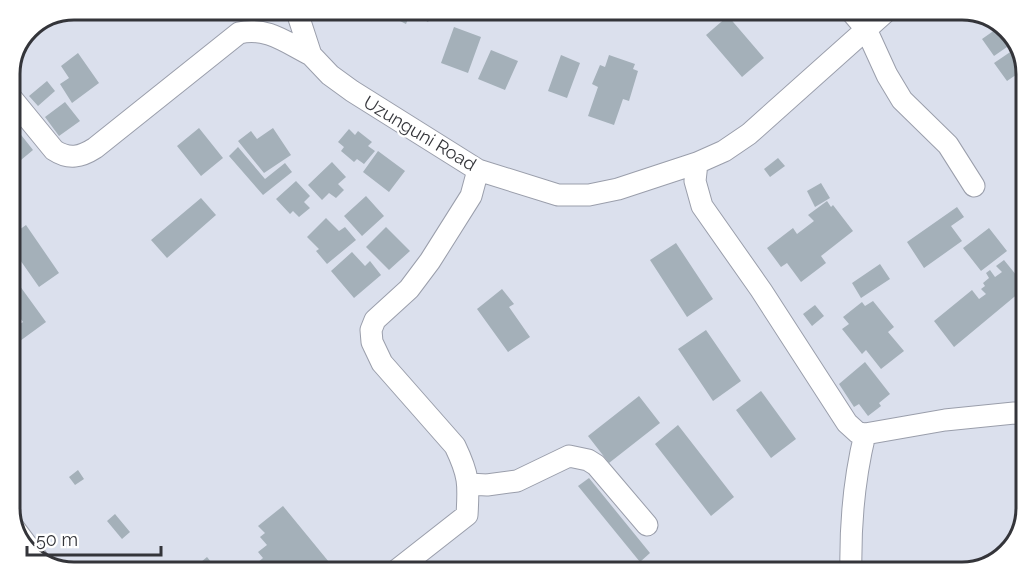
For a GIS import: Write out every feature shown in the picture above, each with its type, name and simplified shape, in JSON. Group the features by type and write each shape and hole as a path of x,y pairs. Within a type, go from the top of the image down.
{"street":[{"name":"Uzunguni Road","path":"300,20 311,55 330,75 352,91 478,170 558,195 589,195 618,189 697,163 724,151 749,134 876,20"},
{"path":"858,20 866,29 887,75 902,100 948,145 974,186"},
{"path":"20,108 54,150 63,156 75,157 84,155 95,148 239,33 252,30 265,32 311,55"},
{"path":"697,163 696,188 705,211 761,290 847,423 858,432 865,435 945,420 1016,413"},
{"path":"407,562 467,515 469,484 463,462 455,446 382,363 372,342 371,330 375,320 409,289 430,261 471,196 478,170"},
{"path":"851,562 854,499 859,457 865,435"},
{"path":"469,484 487,485 517,481 569,456 577,457 596,465 647,525"}],"building":[{"path":"723,20 731,20 764,58 742,77 706,35"},
{"path":"454,27 481,37 468,73 441,63"},
{"path":"994,30 1001,35 1008,46 994,56 982,39"},
{"path":"491,50 518,61 505,90 478,79"},
{"path":"1011,51 1015,60 1016,75 1007,81 994,63"},
{"path":"78,53 99,83 72,103 60,84 69,78 61,66"},
{"path":"561,55 580,63 567,98 548,91"},
{"path":"609,55 635,64 633,69 638,71 629,101 623,99 614,125 588,116 598,87 592,84 600,65 605,67"},
{"path":"47,81 55,91 38,106 29,96"},
{"path":"65,102 80,121 59,136 45,117"},
{"path":"199,128 223,158 201,176 177,146"},
{"path":"273,128 291,155 264,173 238,141 251,131 257,139"},
{"path":"349,129 355,135 358,131 372,142 368,146 375,151 364,164 357,159 354,162 341,151 344,147 338,142"},
{"path":"20,134 33,150 20,161"},
{"path":"238,147 265,179 285,163 292,172 263,195 229,156"},
{"path":"378,151 405,171 389,192 363,172"},
{"path":"778,158 785,166 770,177 764,169"},
{"path":"332,162 346,177 338,184 344,190 336,198 329,193 322,200 308,185"},
{"path":"296,181 310,196 304,202 310,208 299,217 293,211 290,214 276,199"},
{"path":"821,183 830,198 815,207 807,191"},
{"path":"366,196 384,216 362,236 344,216"},
{"path":"201,198 216,215 167,258 151,240"},
{"path":"827,201 831,207 833,205 853,231 821,256 826,263 801,282 787,263 781,267 767,248 793,228 797,234 814,221 808,215"},
{"path":"957,207 964,217 951,226 962,241 924,268 907,242"},
{"path":"326,218 339,231 345,227 356,240 327,264 316,251 319,249 307,237"},
{"path":"26,225 59,273 39,287 20,260 20,229"},
{"path":"386,227 410,251 389,270 366,247"},
{"path":"989,228 1007,251 981,271 963,248"},
{"path":"676,243 713,299 687,317 650,260"},
{"path":"352,252 365,266 370,261 381,275 354,298 331,271"},
{"path":"1004,260 1016,275 1016,295 954,347 934,321 972,290 979,299 986,294 981,289 985,286 983,283 989,278 986,273 990,270 995,277 1002,272 996,266"},
{"path":"880,264 890,279 861,298 852,283"},
{"path":"20,286 46,322 20,341 20,324 23,322 20,318"},
{"path":"502,289 514,304 509,307 530,337 508,352 477,309"},
{"path":"873,301 894,327 888,332 904,351 881,369 866,350 862,354 842,329 849,324 843,317 862,302 865,306"},
{"path":"815,305 824,316 812,326 803,314"},
{"path":"706,330 741,381 713,401 678,349"},
{"path":"865,362 890,394 879,403 881,406 868,416 859,404 854,407 839,384"},
{"path":"761,391 796,439 771,458 736,410"},
{"path":"639,396 660,423 609,463 588,436"},
{"path":"678,425 734,497 711,516 655,444"},
{"path":"78,470 84,479 75,485 69,477"},
{"path":"589,478 650,553 640,562 578,486"},
{"path":"283,506 329,562 258,562 263,558 258,552 267,545 260,537 265,533 258,526"},
{"path":"115,514 130,532 122,539 107,521"},
{"path":"207,557 211,562 201,562"}]}
